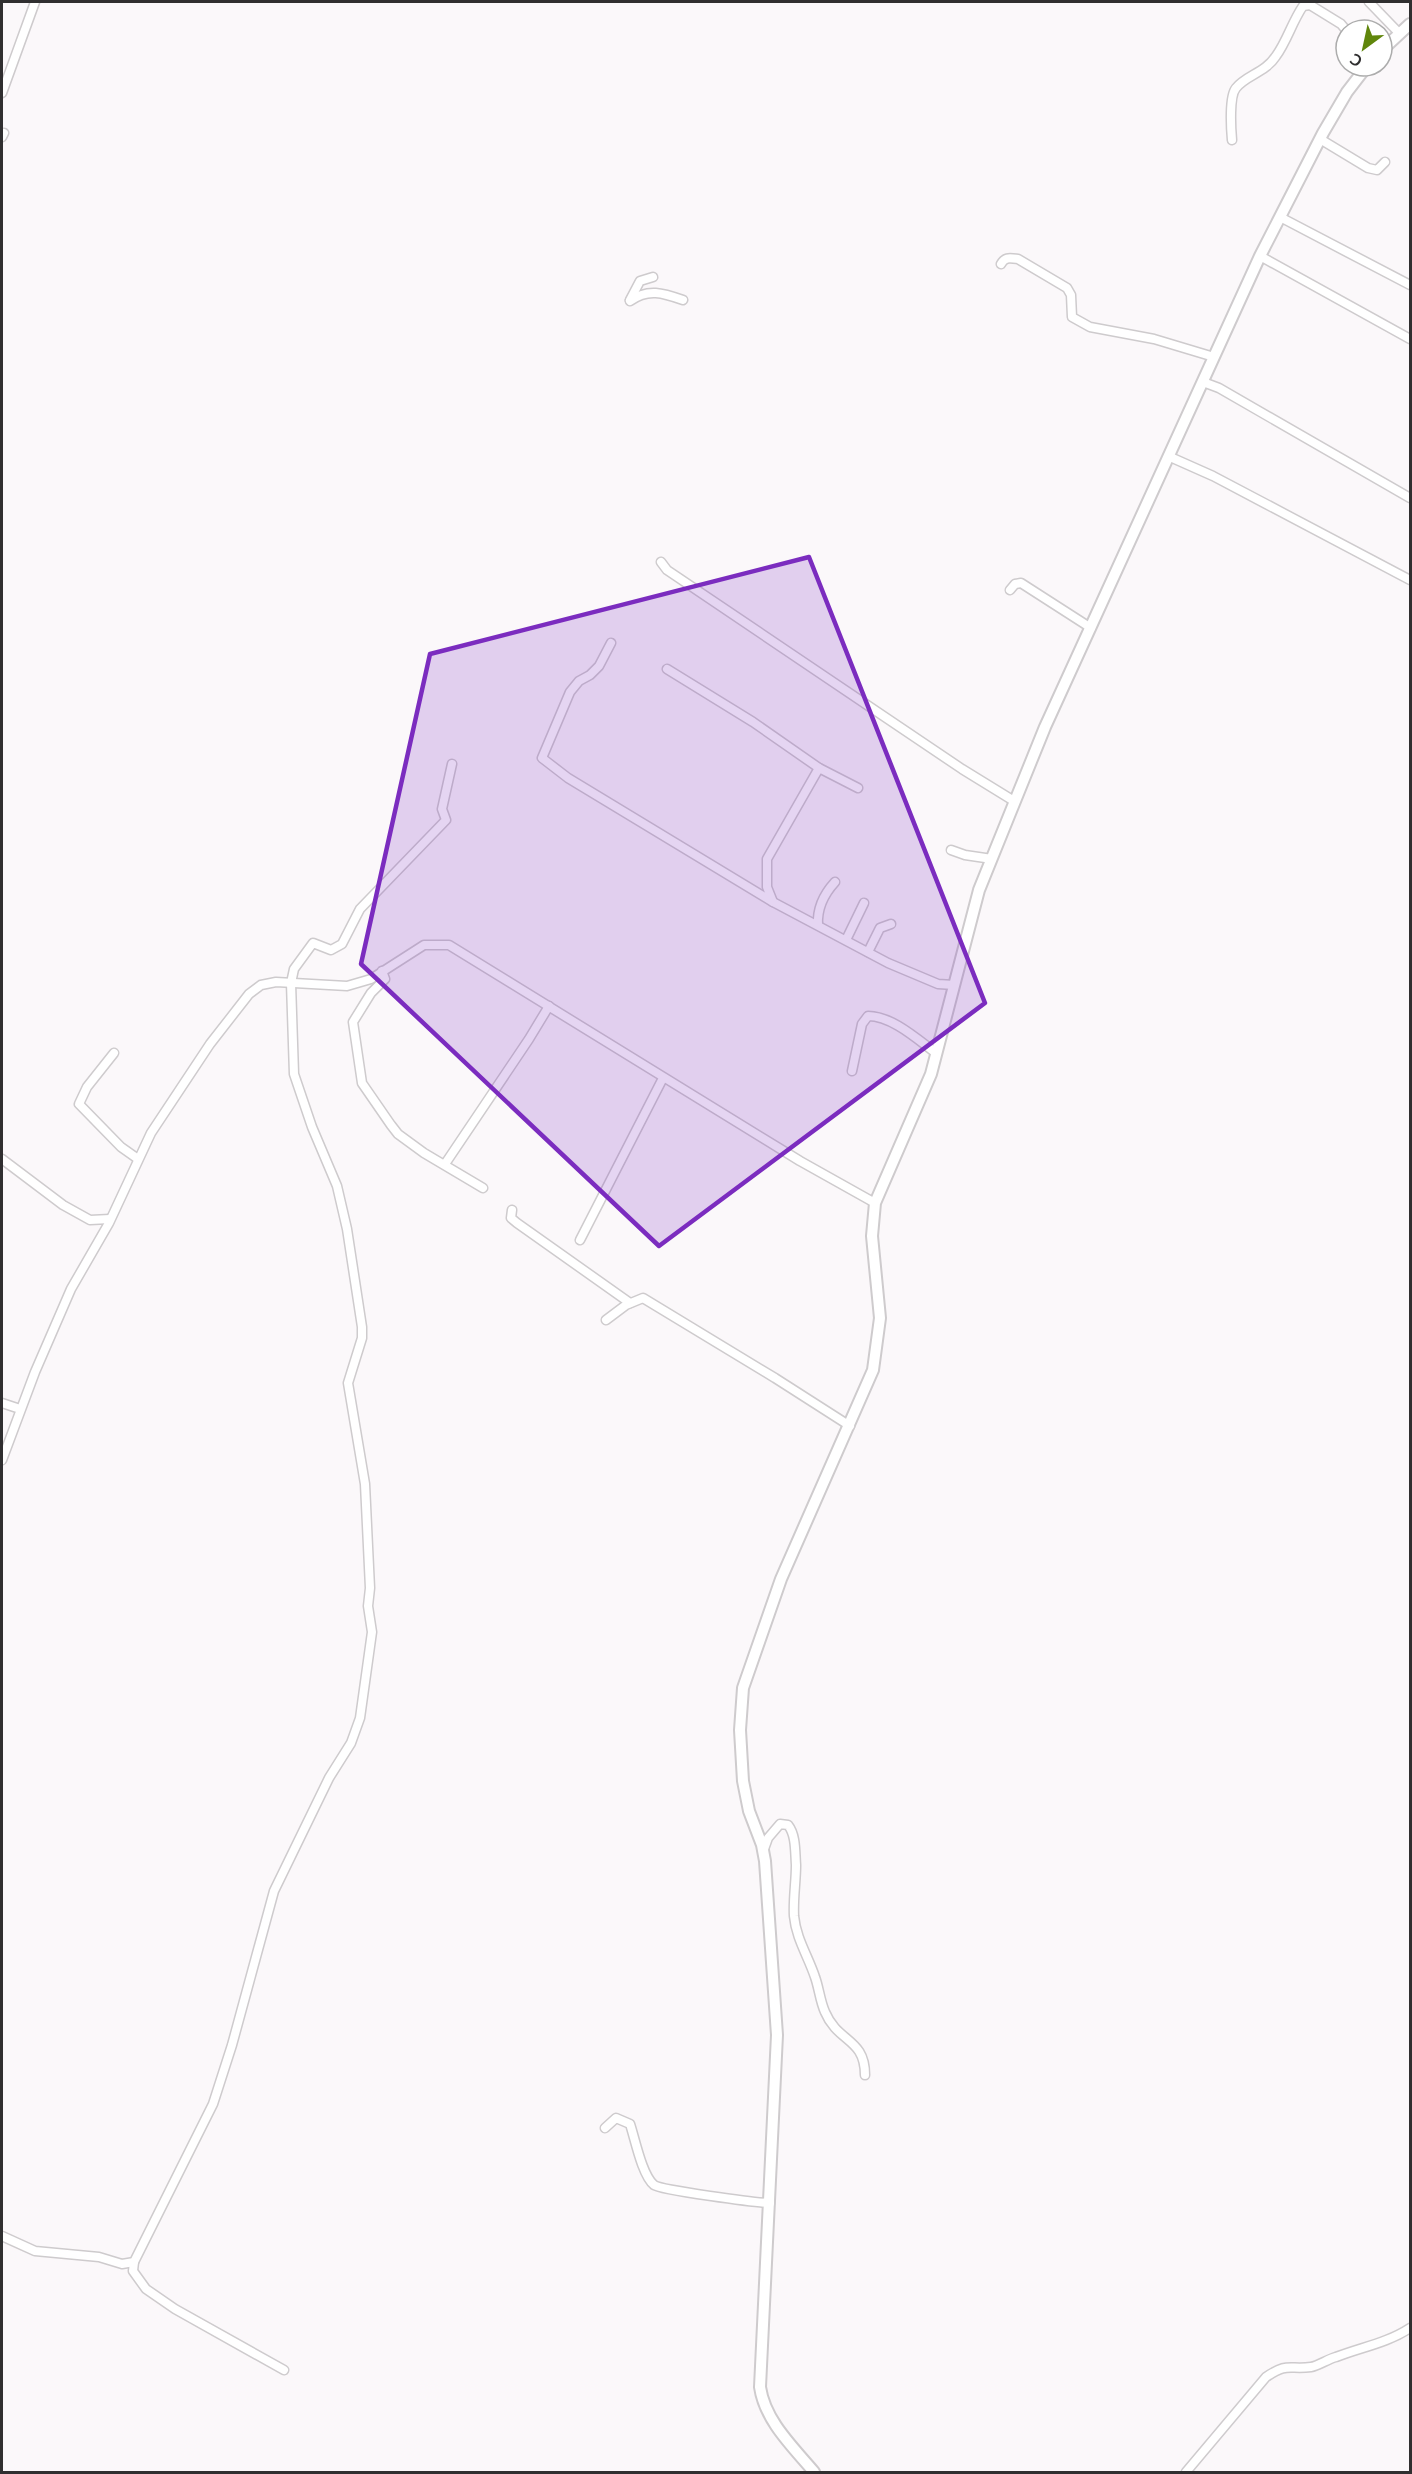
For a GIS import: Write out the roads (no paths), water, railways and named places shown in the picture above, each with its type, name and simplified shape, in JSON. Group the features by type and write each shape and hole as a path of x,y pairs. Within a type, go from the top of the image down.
{"street":[{"path":"2,93 35,2"},
{"path":"1369,2 1399,33"},
{"path":"1232,140 1233,94 1236,87 1267,68 1282,46 1303,6 1307,3 1334,20"},
{"path":"1394,38 1410,24"},
{"path":"814,2472 782,2434 762,2400 760,2387 777,2035 769,1898 763,1852 749,1811 743,1781 740,1730 743,1688 781,1579 873,1370 880,1318 872,1236 875,1203 921,1098 936,1053 972,912 1014,801 1260,256 1320,139 1358,78"},
{"path":"1320,139 1368,168 1377,170 1385,162"},
{"path":"1280,217 1410,285"},
{"path":"1260,256 1410,339"},
{"path":"1001,264 1009,257 1018,259 1067,288 1071,295 1072,316 1090,327 1154,339 1214,357"},
{"path":"653,277 640,280 630,303 646,292 656,292 683,300"},
{"path":"1203,382 1219,388 1410,498"},
{"path":"1168,456 1213,476 1410,580"},
{"path":"661,562 668,570 779,646 962,769 1014,801"},
{"path":"1010,590 1015,584 1021,583 1091,628"},
{"path":"611,643 599,666 579,681 570,692 542,758 568,778 773,902 868,952 938,984 954,985"},
{"path":"667,669 753,722 819,768 858,789"},
{"path":"284,2370 175,2309 146,2289 133,2271 134,2262 213,2104 274,1891 328,1778 351,1743 360,1718 372,1632 368,1606 370,1588 365,1484 348,1383 362,1338 362,1327 337,1186 294,1074 291,983 294,969 313,943 331,950 342,944 360,909 446,820 442,809 452,764"},
{"path":"773,902 767,887 767,859 819,768"},
{"path":"951,850 965,855 992,859"},
{"path":"818,925 817,916 826,891 835,882"},
{"path":"846,940 864,903"},
{"path":"868,952 880,928 891,924"},
{"path":"2,1460 20,1409 70,1289 110,1219 138,1159 174,1094 249,994 261,985 276,982 347,986 371,978 424,945 449,945 800,1161 875,1203"},
{"path":"382,971 385,980 371,993 353,1022 353,1035 362,1083 398,1134 424,1153 483,1188"},
{"path":"445,1164 530,1040 549,1006"},
{"path":"852,1071 862,1024 868,1016 875,1016 890,1022 936,1053"},
{"path":"114,1053 87,1087 79,1104 121,1147 138,1159"},
{"path":"580,1240 663,1078"},
{"path":"2,1159 63,1205 90,1220 110,1219"},
{"path":"512,1210 511,1218 517,1223 630,1303"},
{"path":"606,1320 630,1303 643,1298 653,1302 850,1426"},
{"path":"2,1403 20,1409"},
{"path":"763,1852 768,1838 775,1829 780,1824 788,1825 792,1831 795,1851 796,1933 814,1973 822,2006 830,2025 859,2048 865,2066 865,2075"},
{"path":"605,2128 616,2118 630,2124 637,2152 653,2184 662,2189 715,2195 750,2203 770,2203"},
{"path":"2,2236 35,2251 99,2257 122,2264 134,2262"},
{"path":"1186,2472 1266,2376 1288,2366 1313,2367 1339,2355 1392,2339 1410,2328"}]}
